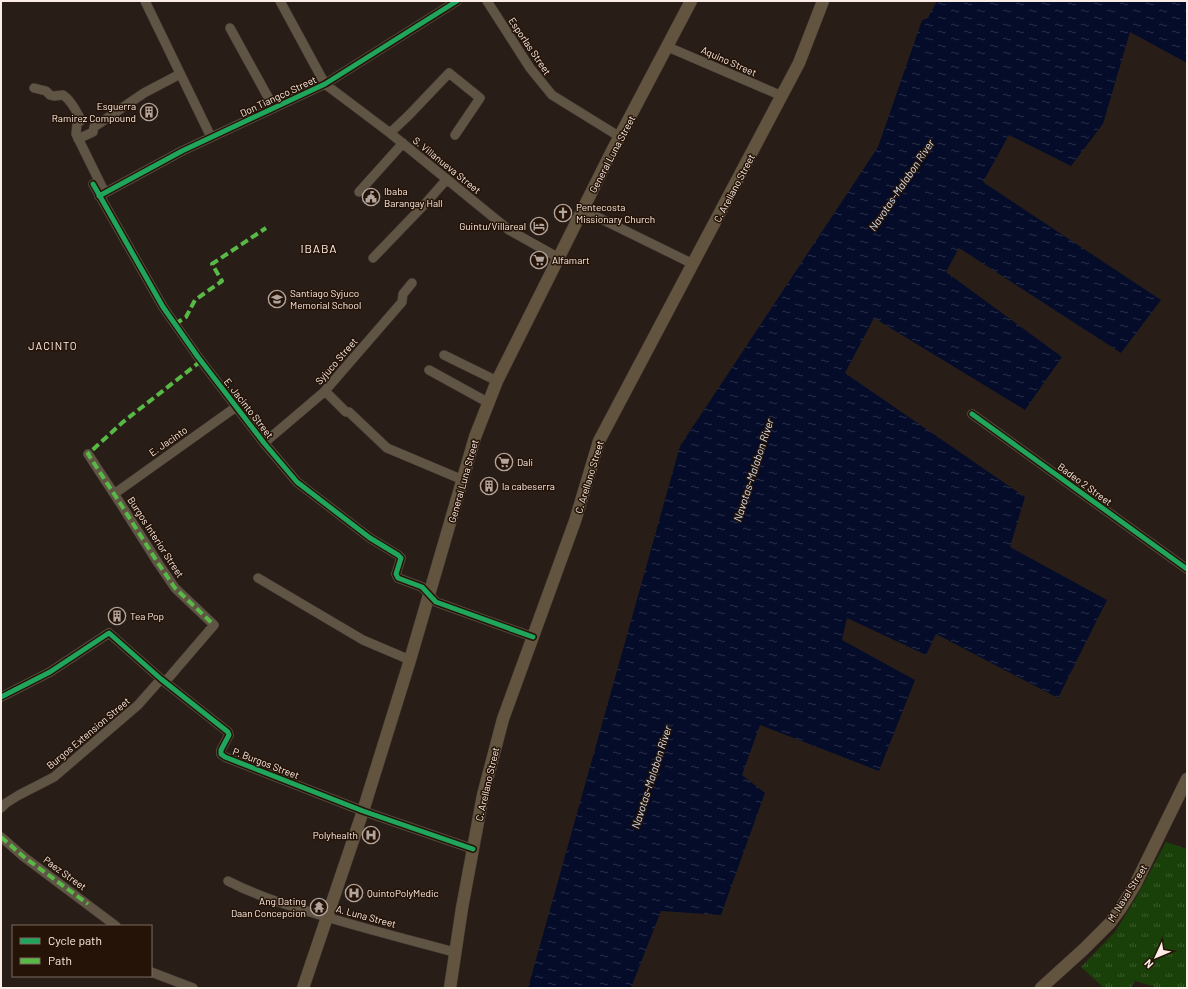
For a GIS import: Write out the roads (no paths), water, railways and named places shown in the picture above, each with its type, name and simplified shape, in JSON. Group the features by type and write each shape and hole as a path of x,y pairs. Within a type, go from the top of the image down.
{"main road":[{"name":"General Luna Street","path":"303,988 363,811 410,660 475,437 497,381 582,210 691,1"},
{"name":"C. Arellano Street","path":"450,988 454,952 483,795 503,718 575,521 599,441 799,63 823,1"},
{"name":"M. Naval Street","path":"1047,986 1110,923 1121,908 1135,885 1187,779"}],"street":[{"path":"145,1 211,137"},
{"path":"280,1 325,84"},
{"name":"Don Tiangco Street","path":"102,195 182,151 325,84 457,1"},
{"name":"Esporlas Street","path":"487,1 530,68 552,95 620,137"},
{"path":"230,28 274,108"},
{"name":"Aquino Street","path":"668,47 782,96"},
{"path":"390,133 449,73 480,98 455,135"},
{"path":"78,139 93,132 94,127 144,93 180,74"},
{"name":"S. Villanueva Street","path":"325,84 403,143 509,230 559,258"},
{"path":"34,88 46,90 51,95 63,95 66,97 81,120 77,124 76,134 102,195"},
{"path":"359,192 403,143"},
{"path":"372,258 424,205 447,179"},
{"name":"E. Jacinto Street","path":"93,184 102,195 163,307 198,357 264,443 297,482 370,538 398,554 401,558 396,574 397,576 422,587 429,595"},
{"path":"582,210 694,264"},
{"name":"Syjuco Street","path":"264,443 325,391 402,302 403,294 412,283"},
{"path":"444,355 497,381"},
{"path":"429,370 489,403"},
{"path":"325,391 346,412 349,412 387,448 463,480"},
{"name":"E. Jacinto","path":"114,494 236,407"},
{"name":"Badeo 2 Street","path":"972,414 1187,569"},
{"name":"Burgos Interior Street","path":"88,454 175,588 214,625"},
{"path":"258,578 363,640 410,660"},
{"path":"429,595 436,602 533,637"},
{"name":"Burgos Extension Street","path":"1,808 19,795 54,777 138,705 163,681 214,625"},
{"name":"P. Burgos Street","path":"1,697 50,672 109,633 163,681 228,732 229,735 221,750 221,754 225,757 363,811 473,849"},
{"name":"Paez Street","path":"1,837 24,857 115,925"},
{"name":"A. Luna Street","path":"228,881 249,892 327,917 454,952"},
{"path":"152,972 193,988"}],"water":[{"name":"Navotas-Malabon River","path":"937,1 1187,1 1187,63 1130,32 1103,124 1071,166 1009,135 983,182 1161,300 1121,353 959,248 946,272 1062,357 1025,410 874,318 845,373 1025,497 1010,547 1107,600 1058,698 936,634 926,655 847,618 842,640 915,680 879,771 760,725 742,775 765,793 721,915 661,911 631,988 528,988 680,446 878,147 922,20 928,18"}],"place":[{"name":"Esguerra Ramirez Compound","path":"149,112"},
{"name":"Ibaba Barangay Hall","path":"371,197"},
{"name":"Pentecosta Missionary Church","path":"563,213"},
{"name":"Guintu/Villareal","path":"539,226"},
{"name":"Alfamart","path":"539,260"},
{"name":"Santiago Syjuco Memorial School","path":"277,299"},
{"name":"Dali","path":"504,462"},
{"name":"la cabeserra","path":"489,486"},
{"name":"Tea Pop","path":"117,616"},
{"name":"Polyhealth","path":"371,835"},
{"name":"QuintoPolyMedic","path":"354,893"},
{"name":"Ang Dating Daan Concepcion","path":"319,907"}],"district":[{"name":"IBABA","path":"319,248"},
{"name":"JACINTO","path":"53,345"}]}
